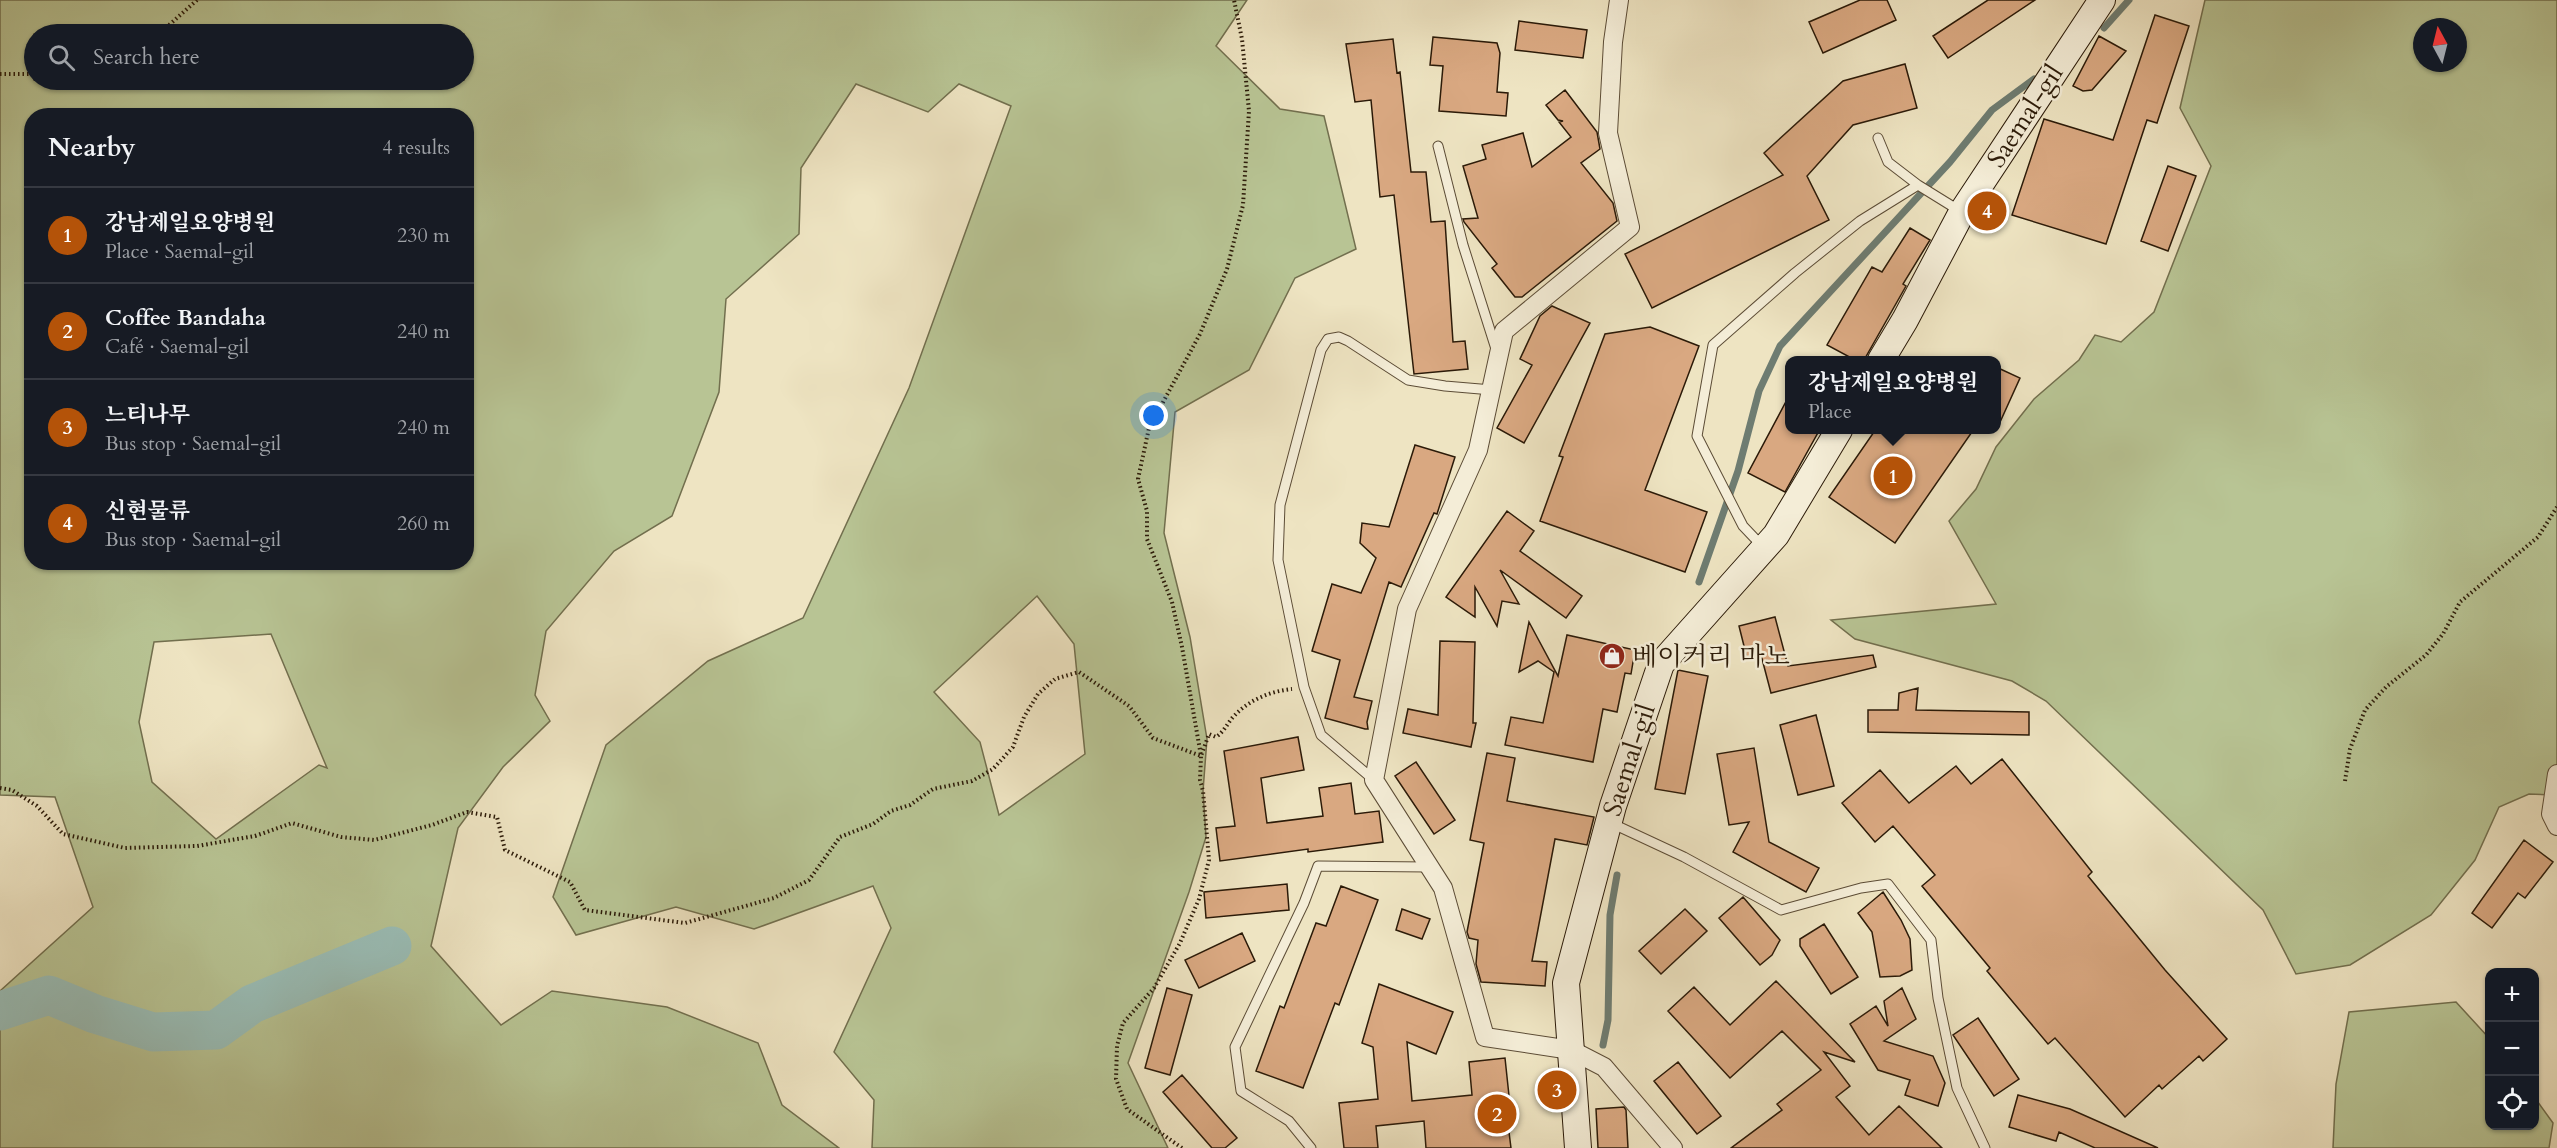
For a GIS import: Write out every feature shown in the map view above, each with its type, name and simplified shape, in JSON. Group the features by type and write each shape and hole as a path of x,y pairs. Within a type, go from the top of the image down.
{"street":[{"path":"1619,0 1613,42 1608,133 1630,227 1504,331 1478,450 1407,609 1374,780 1443,888 1485,1037 1571,1050 1604,1067 1673,1148"},
{"name":"Saemal-gil","path":"1883,356 1962,212 2102,0"},
{"name":"Saemal-gil","path":"1578,1148 1566,983 1609,822 1661,664 1776,535 1836,434"},
{"path":"2557,774 2551,814 2557,826"}],"lane":[{"path":"1878,138 1888,162 1918,186 1962,212"},
{"path":"1438,146 1463,245 1498,357"},
{"path":"1763,548 1743,526 1697,436 1713,345 1795,273 1860,221 1918,186"},
{"path":"1374,780 1321,735 1304,687 1278,560 1280,504 1321,350 1328,339 1339,337 1408,380 1492,390"},
{"path":"1609,822 1684,857 1781,910 1861,888 1888,884 1931,940 1938,998 1957,1088 1985,1148"},
{"path":"1311,1148 1289,1121 1241,1091 1235,1047 1304,903 1318,866 1429,867"}],"path":[{"path":"170,24 197,0"},
{"path":"1182,1148 1127,1109 1116,1079 1116,1057 1123,1023 1154,988 1180,943 1199,899 1209,860 1200,780 1201,756 1180,636 1172,602 1148,539 1147,512 1138,479 1149,428 1200,334 1227,269 1243,205 1249,111 1242,39 1234,0"},
{"path":"0,74 24,74"},
{"path":"2345,781 2350,749 2365,710 2386,687 2426,655 2443,634 2460,602 2538,537 2557,507"},
{"path":"0,788 12,790 37,806 63,834 125,848 197,846 255,836 292,823 342,837 374,840 432,825 467,812 497,817 505,850 570,882 585,910 685,923 782,893 809,880 840,837 873,824 891,811 910,805 933,789 972,781 993,769 1013,747 1024,717 1038,694 1055,679 1079,672 1129,706 1153,738 1201,756"},
{"path":"1201,756 1209,734 1216,737 1225,731 1234,716 1251,702 1282,690 1304,687"}],"green space":[{"path":"0,0 1247,0 1216,46 1280,109 1324,116 1356,249 1295,278 1249,370 1175,412 1164,533 1190,637 1207,739 1203,791 1206,837 1189,892 1128,1063 1168,1148 872,1148 874,1100 834,1052 891,928 873,886 754,929 676,907 576,935 553,897 606,745 708,661 803,618 909,388 1011,106 959,84 928,112 856,84 801,168 799,234 726,299 719,392 672,516 614,551 546,631 535,695 550,721 503,767 458,828 431,946 501,1025 552,991 667,1007 758,1043 782,1105 839,1148 0,1148 0,991 93,907 55,797 0,795","holes":["1037,596 1074,644 1085,754 999,815 980,742 934,692","271,634 327,768 319,765 216,839 152,782 139,722 154,642"]},
{"path":"2205,0 2557,0 2557,795 2529,794 2499,807 2475,860 2431,915 2350,965 2296,974 2263,910 2046,701 2012,681 1855,639 1831,620 1996,604 1949,521 1976,489 1996,447 2034,399 2079,360 2095,335 2121,342 2154,312 2211,166 2180,108"},
{"path":"2456,1002 2485,1034 2485,1130 2539,1130 2539,1104 2553,1123 2549,1148 2333,1148 2336,1084 2349,1012"}],"building":[{"path":"1860,0 1887,0 1896,20 1823,53 1809,22"},
{"path":"1988,0 2035,0 1948,58 1933,36"},
{"path":"2155,15 2189,26 2157,123 2147,120 2106,244 2012,215 2044,119 2113,140"},
{"path":"1519,21 1587,30 1583,58 1515,50"},
{"path":"2099,36 2126,51 2092,90 2083,91 2073,86"},
{"path":"1433,37 1497,43 1500,53 1497,92 1508,93 1506,116 1439,111 1443,66 1430,65"},
{"path":"1393,39 1397,73 1400,72 1411,172 1426,172 1431,222 1445,221 1453,342 1465,341 1468,369 1414,374 1394,195 1380,197 1371,100 1355,102 1346,44"},
{"path":"1905,64 1917,108 1853,125 1807,176 1829,220 1652,308 1625,254 1783,175 1764,153 1843,81"},
{"path":"1565,90 1597,132 1600,149 1581,163 1613,203 1617,221 1522,297 1515,297 1492,268 1497,264 1464,222 1463,219 1478,218 1463,166 1486,159 1482,145 1523,133 1532,167 1571,137 1559,122 1563,121 1558,120 1546,105"},
{"path":"2168,166 2196,176 2168,251 2141,241"},
{"path":"1910,228 1930,240 1903,284 1906,286 1866,356 1848,356 1827,345 1872,267 1882,272"},
{"path":"1552,306 1590,323 1524,443 1497,428 1532,365 1520,359 1540,316"},
{"path":"1650,327 1699,346 1645,490 1707,512 1685,572 1540,521 1563,457 1559,456 1605,334"},
{"path":"2001,369 2020,378 2001,420"},
{"path":"1785,403 1785,434 1817,434 1785,492 1748,473"},
{"path":"1873,434 1971,434 1895,543 1829,497"},
{"path":"1415,445 1455,457 1437,514 1434,513 1401,587 1389,582 1354,697 1372,701 1367,722 1368,729 1365,729 1325,718 1340,660 1312,651 1332,584 1361,593 1376,558 1360,543 1362,523 1389,527"},
{"path":"1507,511 1534,531 1520,551 1582,596 1566,618 1500,570 1519,604 1502,601 1497,626 1475,587 1475,617 1446,597"},
{"path":"1775,617 1788,666 1873,655 1876,667 1771,693 1761,655 1747,658 1739,626"},
{"path":"1529,622 1558,676 1567,635 1635,650 1631,674 1625,673 1617,712 1603,709 1593,762 1505,745 1511,717 1543,723 1554,672 1538,661 1519,672"},
{"path":"1440,641 1475,642 1473,723 1476,723 1471,747 1403,733 1408,709 1438,715"},
{"path":"1678,670 1708,676 1685,794 1655,789"},
{"path":"1918,688 1916,710 2029,712 2029,735 1868,732 1868,710 1898,710 1899,693"},
{"path":"1816,715 1834,786 1798,795 1780,725"},
{"path":"1298,737 1304,770 1261,778 1267,823 1323,816 1319,788 1351,783 1355,814 1379,811 1383,842 1220,861 1216,828 1235,826 1224,751"},
{"path":"1754,748 1769,842 1819,868 1806,892 1733,852 1749,822 1729,825 1717,754"},
{"path":"1487,753 1515,758 1507,801 1594,817 1587,845 1555,839 1532,961 1547,962 1545,986 1481,982 1476,964 1478,940 1469,938 1467,932 1484,843 1470,840"},
{"path":"2002,759 2092,872 2088,876 2165,970 2227,1039 2203,1061 2199,1056 2162,1089 2159,1085 2125,1117 2055,1038 2048,1044 1987,971 1990,968 1922,886 1935,875 1893,826 1875,842 1842,803 1880,770 1909,803 1956,766 1971,784"},
{"path":"1416,762 1455,820 1434,834 1395,776"},
{"path":"2524,840 2553,862 2525,898 2518,893 2492,928 2472,913"},
{"path":"1287,884 1289,910 1206,918 1204,892"},
{"path":"1341,886 1378,900 1339,1005 1335,1003 1303,1088 1256,1071 1280,1006 1284,1008 1316,923 1326,926"},
{"path":"1883,892 1910,939 1912,970 1900,976 1880,977 1872,932 1858,913"},
{"path":"1743,897 1780,940 1772,955 1760,965 1719,918"},
{"path":"1402,909 1430,919 1422,939 1396,930"},
{"path":"1685,909 1707,931 1661,974 1639,951"},
{"path":"1824,924 1858,977 1831,994 1800,946 1800,939"},
{"path":"1242,933 1255,961 1199,988 1185,960"},
{"path":"1776,981 1855,1062 1824,1052 1850,1086 1836,1097 1869,1135 1899,1106 1942,1148 1731,1148 1782,1110 1777,1104 1821,1070 1782,1031 1730,1078 1668,1011 1694,987 1730,1025"},
{"path":"1379,984 1453,1012 1436,1054 1407,1042 1412,1101 1472,1095 1469,1062 1505,1058 1512,1124 1508,1124 1511,1148 1426,1148 1424,1121 1376,1126 1378,1148 1344,1148 1339,1103 1378,1099 1373,1047 1362,1043"},
{"path":"1167,988 1192,995 1170,1075 1145,1068"},
{"path":"1902,988 1916,1019 1884,1041 1933,1056 1945,1083 1938,1106 1905,1095 1910,1080 1878,1070 1850,1024 1876,1006 1888,1026 1884,1001"},
{"path":"1978,1018 2019,1079 1994,1096 1953,1035"},
{"path":"1678,1062 1721,1116 1697,1134 1654,1081"},
{"path":"1182,1075 1237,1138 1225,1148 1212,1148 1163,1092"},
{"path":"2018,1095 2070,1109 2158,1148 2095,1148 2059,1132 2056,1141 2009,1127"},
{"path":"1624,1107 1628,1148 1598,1148 1596,1109"}],"waterway":[{"path":"2104,28 2129,0"},
{"path":"1699,582 1738,471 1759,391 1780,346 1950,162 1992,110 2034,79"},
{"path":"1603,1045 1608,1020 1610,915 1617,875"},
{"path":"0,1011 49,995 95,1014 153,1032 216,1030 252,1004 392,946"}],"place":[{"name":"신현물류","path":"1987,211"},
{"name":"강남제일요양병원","path":"1893,476"},
{"name":"베이커리 마노","path":"1612,656"},
{"name":"느티나무","path":"1557,1090"},
{"name":"Coffee Bandaha","path":"1497,1114"}]}
